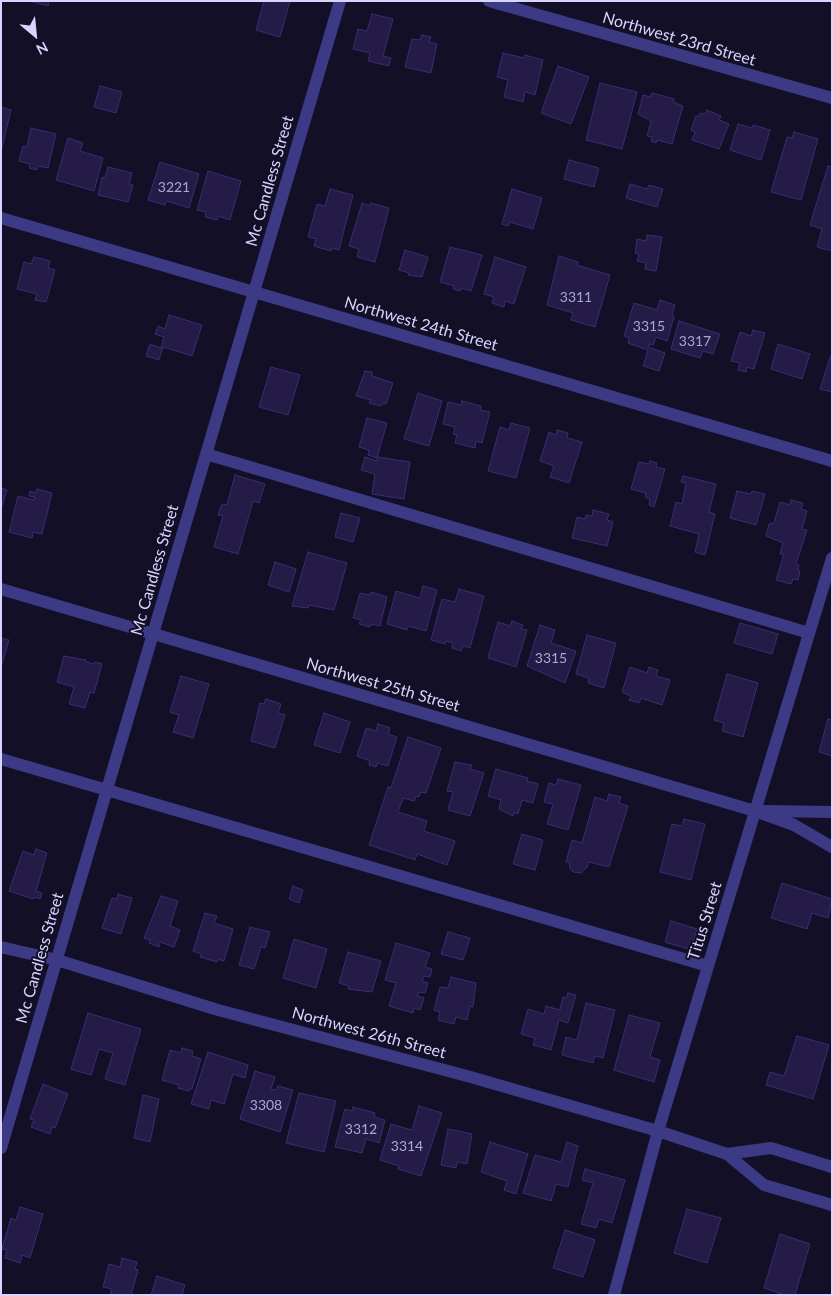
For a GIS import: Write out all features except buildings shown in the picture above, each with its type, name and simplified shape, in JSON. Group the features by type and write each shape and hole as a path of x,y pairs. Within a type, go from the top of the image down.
{"street":[{"name":"Mc Candless Street","path":"1,1148 340,1"},
{"name":"Northwest 23rd Street","path":"489,1 832,98"},
{"name":"Northwest 24th Street","path":"1,218 832,461"},
{"path":"206,454 809,633"},
{"name":"Titus Street","path":"614,1295 658,1132 832,558"},
{"name":"Northwest 25th Street","path":"1,589 755,811 794,825 832,847"},
{"path":"1,758 708,966"},
{"name":"Northwest 25th Street","path":"755,811 832,812"},
{"name":"Northwest 26th Street","path":"1,947 57,960 218,1010 467,1076 658,1132 728,1154 764,1185 832,1205"},
{"name":"Northwest 26th Street","path":"728,1154 772,1148 832,1167"}]}
